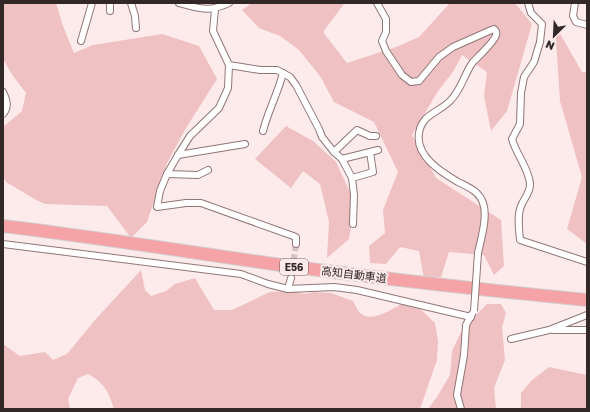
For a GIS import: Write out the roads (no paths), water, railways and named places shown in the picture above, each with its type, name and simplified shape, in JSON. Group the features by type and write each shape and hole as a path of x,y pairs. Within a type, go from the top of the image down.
{"highway":[{"name":"高知自動車道","path":"3,226 73,234 282,265 445,286 587,300"},
{"name":"高知自動車道","path":"3,232 275,271 424,289 587,306"}],"street":[{"path":"81,41 92,3"},
{"path":"110,3 110,11"},
{"path":"131,3 135,16 136,28"},
{"path":"178,3 199,8 215,9 229,3"},
{"path":"377,3 386,19 386,32 382,41 386,51 402,75 411,82 419,81 439,57 454,47 489,30 494,29 496,32 496,36 491,43 472,63 458,91 448,103 428,115 419,132 419,146 425,156 439,169 479,195 483,203 485,213 478,253 472,314 466,325 464,355 457,396 461,409"},
{"path":"528,3 530,13 542,24 540,42 534,62 524,78 521,93 520,124 512,139 514,147 525,167 530,182 529,190 521,207 518,226 520,240 587,262"},
{"path":"575,3 573,16 576,22 587,24"},
{"path":"215,9 212,31 229,65 228,88 219,108 190,136 178,155 167,174 160,191 157,206 201,203 296,237 296,244"},
{"path":"229,65 260,70 276,70 290,77 296,85 319,128 322,137 334,152 342,159 352,178 354,195 352,224"},
{"path":"263,131 277,93 282,73"},
{"path":"3,92 8,103 3,114"},
{"path":"334,152 356,130 370,136 376,136"},
{"path":"178,155 245,144"},
{"path":"342,159 378,150"},
{"path":"352,178 373,172 370,152"},
{"path":"167,174 198,175 208,170"},
{"path":"3,244 241,274 268,284 288,289 334,287 358,290 472,314"},
{"path":"288,289 291,278"},
{"path":"511,339 549,330 587,315"},
{"path":"549,330 587,330"}],"tunnel":[{"path":"291,278 296,244"}]}
